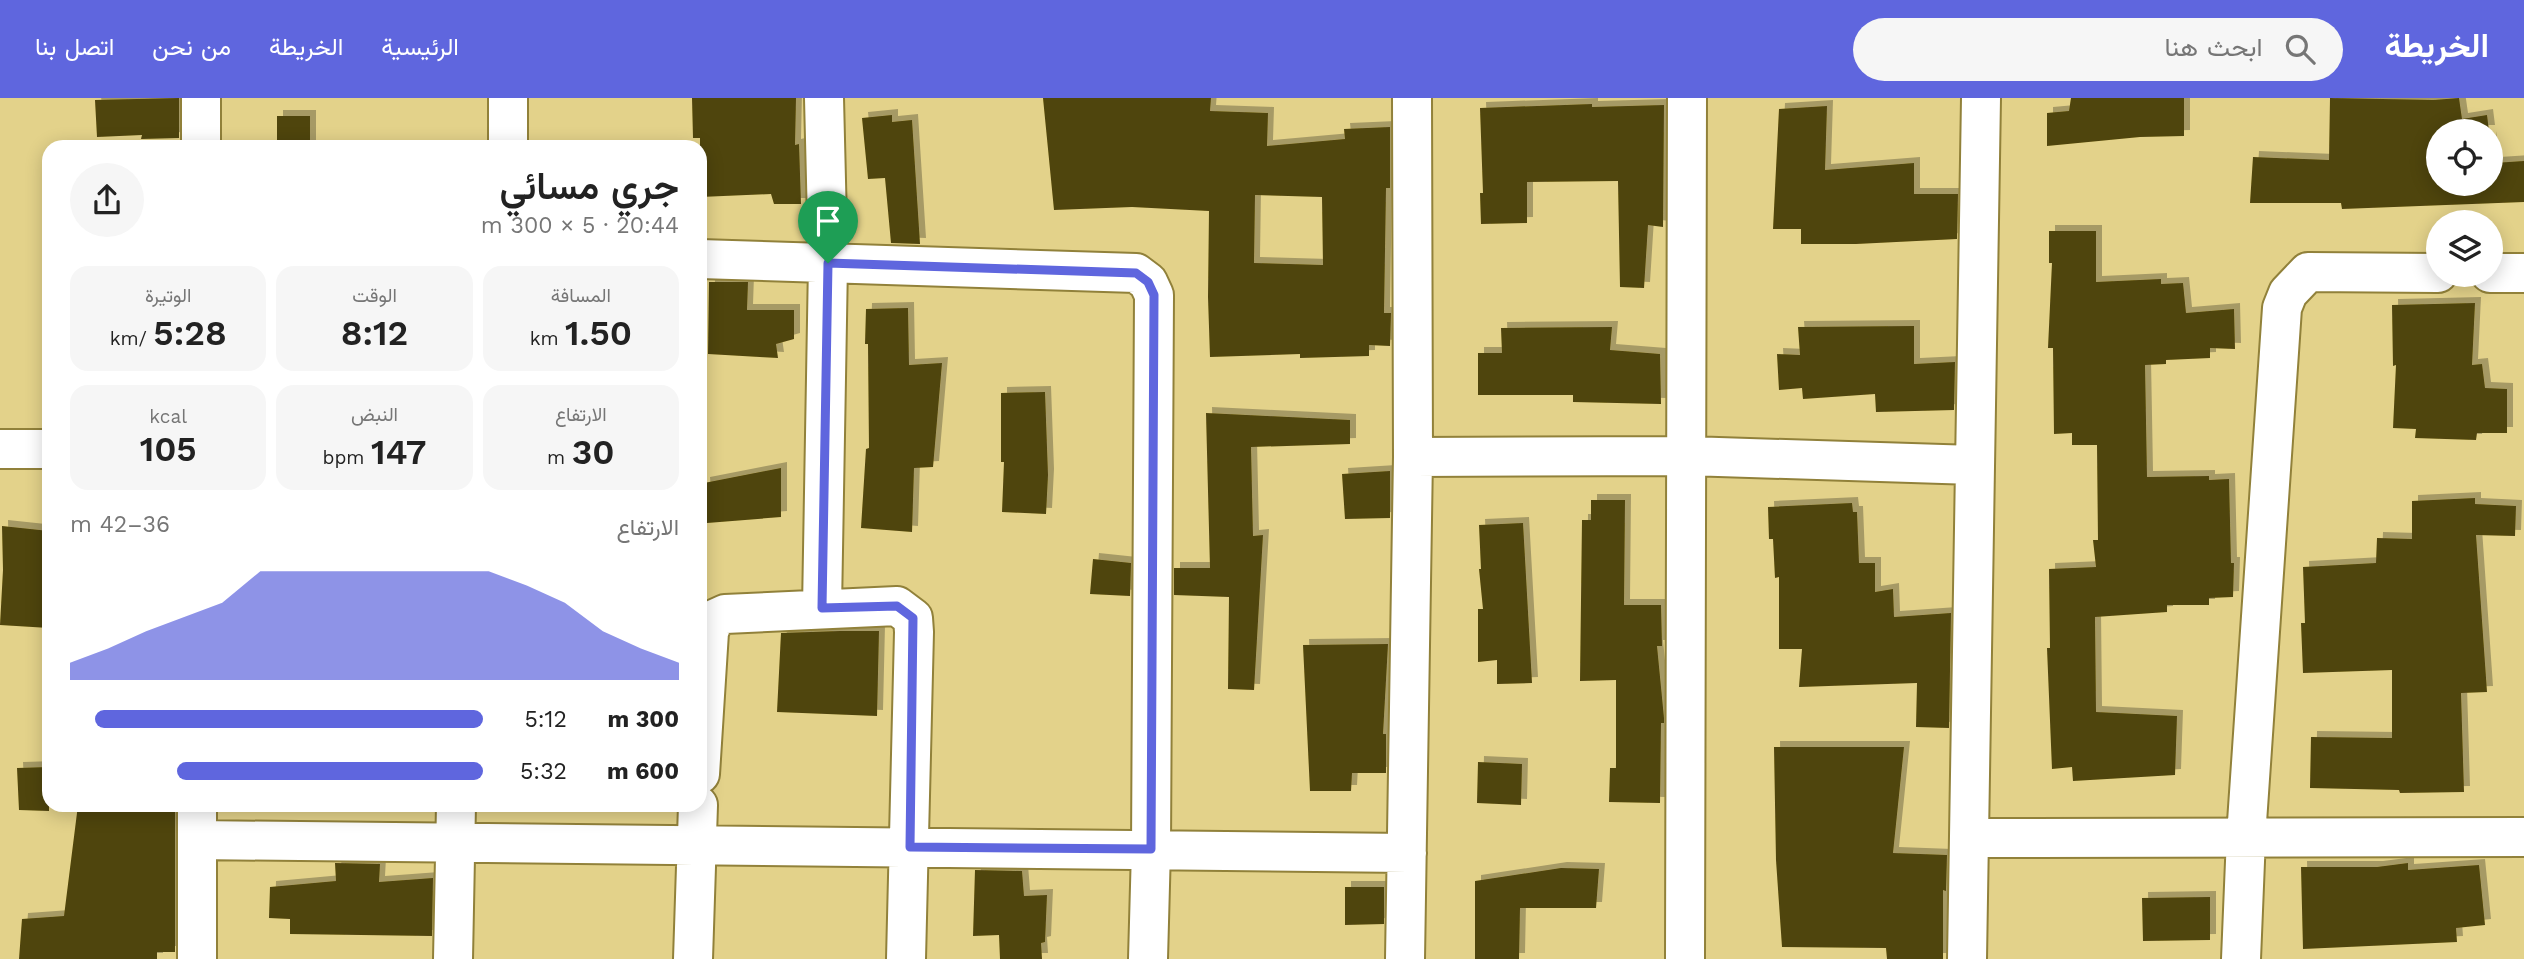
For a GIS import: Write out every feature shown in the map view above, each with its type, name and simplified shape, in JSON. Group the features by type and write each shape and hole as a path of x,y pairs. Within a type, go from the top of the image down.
{"street":[{"path":"201,98 201,140"},
{"path":"508,98 508,140"},
{"path":"822,608 828,263 824,98"},
{"path":"1405,959 1413,457 1412,98"},
{"path":"1685,959 1687,98"},
{"path":"1967,959 1981,98"},
{"path":"707,259 1136,273 1148,282 1154,295 1148,959"},
{"path":"2241,959 2246,837 2282,308 2288,293 2308,272 2426,273"},
{"path":"2503,273 2524,273"},
{"path":"0,449 42,449"},
{"path":"1413,457 1688,456 1974,465"},
{"path":"707,664 709,632 714,619 725,614 897,606 913,618 906,959"},
{"path":"453,959 456,812"},
{"path":"693,959 697,812"},
{"path":"198,959 197,823 456,843 1407,853"},
{"path":"1969,838 2524,838"}],"building":[{"path":"179,98 179,138 141,139 142,135 97,137 95,100"},
{"path":"692,98 796,98 795,145 799,144 801,204 774,204 771,194 707,197 707,140 693,138"},
{"path":"1043,98 1211,98 1210,111 1268,113 1267,146 1345,139 1344,129 1390,127 1384,313 1391,313 1390,346 1369,345 1369,356 1300,358 1300,354 1210,357 1209,211 1132,207 1054,210","holes":["1255,195 1322,197 1323,265 1254,263"]},
{"path":"2071,98 2184,98 2184,136 2140,137 2047,146 2047,113 2069,111"},
{"path":"2330,98 2459,98 2462,119 2426,119 2426,196 2503,196 2503,162 2524,161 2524,202 2342,209 2341,203 2250,203 2253,157 2329,160"},
{"path":"1592,104 1592,107 1664,105 1663,227 1648,225 1644,288 1620,287 1618,181 1527,182 1527,223 1481,224 1480,193 1483,193 1480,108"},
{"path":"1827,106 1825,170 1914,163 1914,194 1958,194 1957,239 1801,244 1801,229 1773,229 1779,109"},
{"path":"892,115 892,122 912,120 920,244 891,243 885,178 868,179 862,118"},
{"path":"2487,115 2488,119 2462,119"},
{"path":"277,116 310,116 310,140 277,140"},
{"path":"2049,231 2096,231 2096,282 2161,279 2161,284 2183,283 2186,313 2234,309 2235,349 2210,348 2210,358 2166,360 2166,364 2145,365 2147,477 2209,476 2209,480 2229,479 2231,563 2234,563 2233,597 2209,598 2209,605 2167,605 2167,612 2095,617 2096,712 2177,716 2175,775 2073,781 2072,767 2052,769 2047,648 2050,648 2049,569 2096,567 2093,540 2098,540 2097,445 2072,445 2072,433 2054,434 2053,348 2048,348 2052,263 2049,263"},
{"path":"709,282 748,282 747,310 794,310 794,339 776,344 778,358 708,354"},
{"path":"2475,303 2472,365 2482,364 2485,388 2507,389 2507,433 2477,433 2476,440 2415,438 2416,429 2393,428 2396,365 2393,366 2392,305"},
{"path":"908,308 909,365 942,363 933,467 914,468 912,532 861,528 866,449 869,448 866,309"},
{"path":"1914,326 1914,364 1955,362 1954,410 1876,412 1875,394 1803,399 1802,388 1779,390 1777,354 1800,355 1798,327"},
{"path":"1612,327 1610,350 1660,354 1661,404 1573,402 1573,395 1478,395 1478,353 1502,353 1501,328"},
{"path":"1045,392 1048,475 1046,514 1002,512 1004,462 1001,462 1001,393"},
{"path":"1206,413 1350,420 1350,444 1251,447 1253,536 1263,535 1254,690 1228,689 1229,597 1174,595 1174,568 1210,568"},
{"path":"781,468 781,517 707,523 707,482"},
{"path":"1390,471 1390,518 1345,519 1342,474"},
{"path":"2475,498 2475,504 2516,506 2515,536 2476,535 2487,692 2461,693 2464,792 2400,793 2399,790 2310,788 2311,737 2392,738 2392,670 2303,673 2303,567 2376,563 2377,538 2412,539 2412,501"},
{"path":"1591,500 1625,500 1624,605 1661,605 1662,646 1657,646 1664,718 1664,723 1661,723 1660,803 1609,802 1610,768 1616,768 1616,680 1580,681 1582,520 1591,520"},
{"path":"1852,503 1853,512 1857,512 1859,563 1875,563 1875,592 1893,589 1894,617 1951,613 1949,728 1916,727 1917,683 1799,687 1802,649 1779,649 1779,577 1775,578 1773,539 1769,539 1768,507"},
{"path":"1523,523 1532,683 1497,684 1497,660 1478,662 1478,609 1483,609 1479,525"},
{"path":"2,526 42,530 42,628 0,625"},
{"path":"1093,559 1131,563 1130,596 1090,594"},
{"path":"879,631 877,716 777,712 781,633"},
{"path":"1388,644 1383,734 1386,734 1386,773 1352,773 1351,791 1310,791 1303,645"},
{"path":"1774,747 1904,747 1893,853 1947,855 1946,891 1943,890 1943,959 1887,959 1886,948 1782,947 1776,860"},
{"path":"1478,762 1522,764 1521,805 1477,803"},
{"path":"42,767 42,811 19,810 17,768"},
{"path":"77,812 175,812 175,952 157,952 157,959 19,959 22,919 64,916"},
{"path":"335,863 380,864 379,882 433,878 432,936 290,934 290,919 269,918 270,887 336,881"},
{"path":"2408,863 2408,870 2479,865 2485,925 2456,928 2457,942 2303,949 2301,867 2377,867"},
{"path":"1561,868 1599,869 1596,908 1520,908 1519,959 1475,959 1475,881"},
{"path":"975,870 1022,871 1024,896 1047,895 1045,942 1041,943 1042,959 1000,959 999,935 973,936"},
{"path":"1345,887 1384,887 1384,924 1345,925"},
{"path":"2210,897 2210,940 2143,941 2142,898"}],"route":[{"path":"828,263 1136,273 1148,282 1154,295 1151,849 910,847 913,618 897,606 822,608 828,263"}]}
